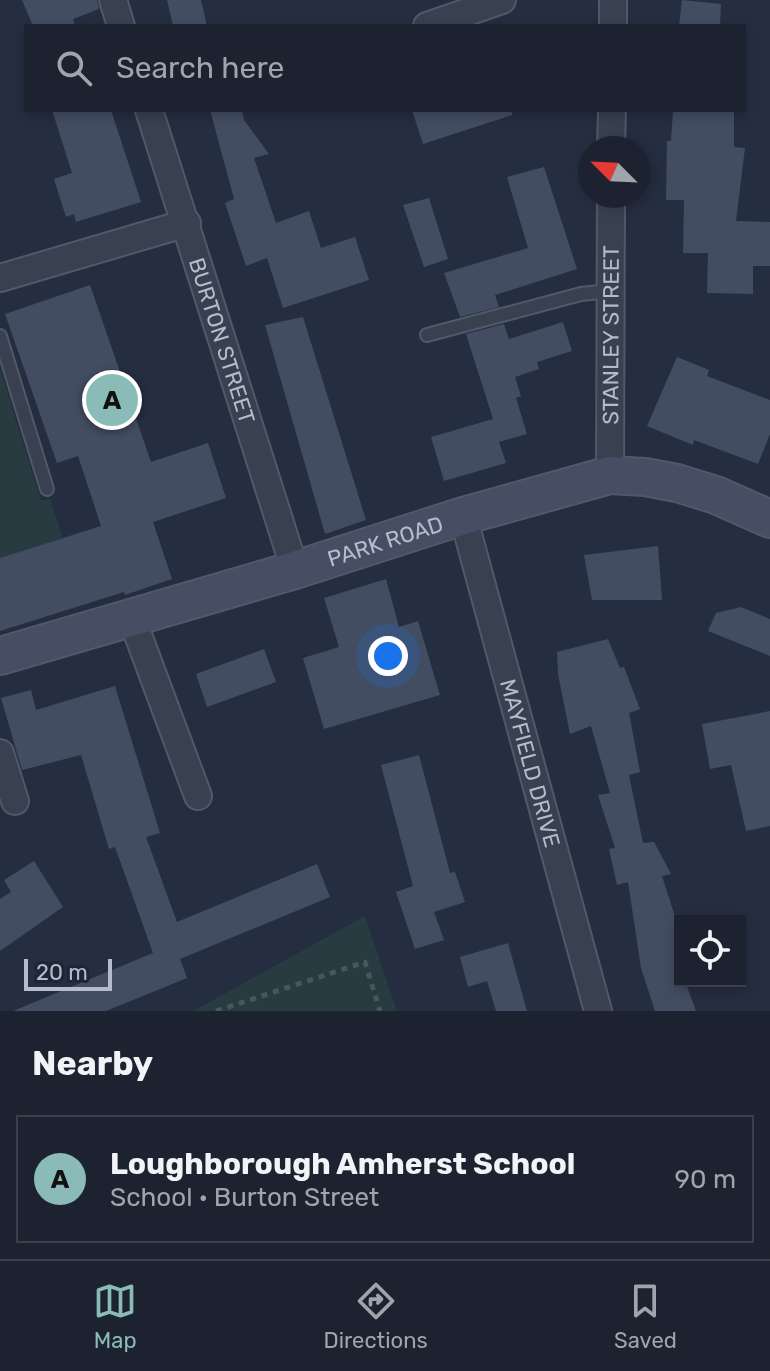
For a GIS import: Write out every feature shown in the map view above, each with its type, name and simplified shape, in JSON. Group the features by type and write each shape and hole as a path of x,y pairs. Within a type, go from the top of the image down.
{"street":[{"path":"113,0 120,24"},
{"path":"433,24 502,0"},
{"path":"613,0 613,24"},
{"name":"BURTON STREET","path":"150,112 295,570"},
{"path":"611,136 612,112"},
{"name":"STANLEY STREET","path":"610,475 611,208"},
{"path":"0,278 187,223"},
{"name":"PARK ROAD","path":"0,656 295,570 463,516 610,475 677,483 716,495 770,519"},
{"name":"MAYFIELD DRIVE","path":"463,516 598,1011"},
{"path":"131,616 198,796"},
{"path":"0,753 15,801"}],"lane":[{"path":"427,335 581,294 609,291"},
{"path":"0,336 47,489"}],"path":[{"path":"216,1011 365,962 380,1011"}],"shaded area":[{"path":"0,369 41,500 50,499 63,538 0,558"},
{"path":"365,916 397,1011 193,1011"}],"building":[{"path":"22,0 97,0 99,9 73,19 74,24 32,24"},
{"path":"167,0 201,0 207,24 173,24"},
{"path":"682,0 721,4 720,24 679,24"},
{"path":"53,112 112,112 141,202 76,222 74,214 66,217 54,179 72,173"},
{"path":"211,112 242,112 244,120 269,154 254,158 276,223 309,211 321,248 355,237 369,280 283,308 267,258 246,266 225,203 234,199"},
{"path":"413,112 512,112 512,115 423,144"},
{"path":"673,112 734,112 734,147 745,148 736,221 770,222 770,266 753,266 753,294 707,293 708,253 683,253 684,200 666,200 667,141 671,141"},
{"path":"544,167 577,269 495,295 499,307 460,317 444,273 528,248 507,177"},
{"path":"429,198 448,259 424,267 403,205"},
{"path":"90,285 151,462 208,443 226,498 153,522 172,579 0,631 0,558 101,526 78,456 57,463 5,314"},
{"path":"303,317 366,520 325,534 265,325"},
{"path":"563,322 572,351 537,362 539,369 515,377 521,396 516,398 527,434 499,442 506,463 444,481 431,437 493,419 466,334 504,324 509,339"},
{"path":"677,357 709,370 707,376 770,400 770,434 758,464 694,440 693,445 647,426"},
{"path":"658,546 662,600 592,600 584,555"},
{"path":"386,579 399,627 418,621 440,695 324,729 303,658 339,647 324,598"},
{"path":"741,607 770,619 770,656 708,631 716,613"},
{"path":"608,639 620,668 624,667 640,709 629,713 640,772 629,775 643,843 654,842 671,874 662,876 675,915 674,987 687,987 696,1011 655,1011 641,968 628,882 617,885 609,849 615,848 598,795 610,793 591,726 570,734 558,674 557,652"},
{"path":"264,649 276,682 207,707 196,674"},
{"path":"115,686 160,833 146,837 177,922 317,864 330,897 180,959 187,978 106,1011 13,1011 153,953 115,847 109,849 81,755 22,770 1,698 31,690 36,710"},
{"path":"770,711 770,826 746,831 731,765 710,769 702,724"},
{"path":"419,755 450,873 455,872 465,902 434,912 444,940 415,949 396,892 413,886 381,765"},
{"path":"34,861 63,907 0,951 0,899 11,892 4,880"},
{"path":"508,943 527,1011 496,1011 487,981 468,987 460,957"}],"place":[{"name":"Loughborough Amherst School","path":"112,400"}]}
